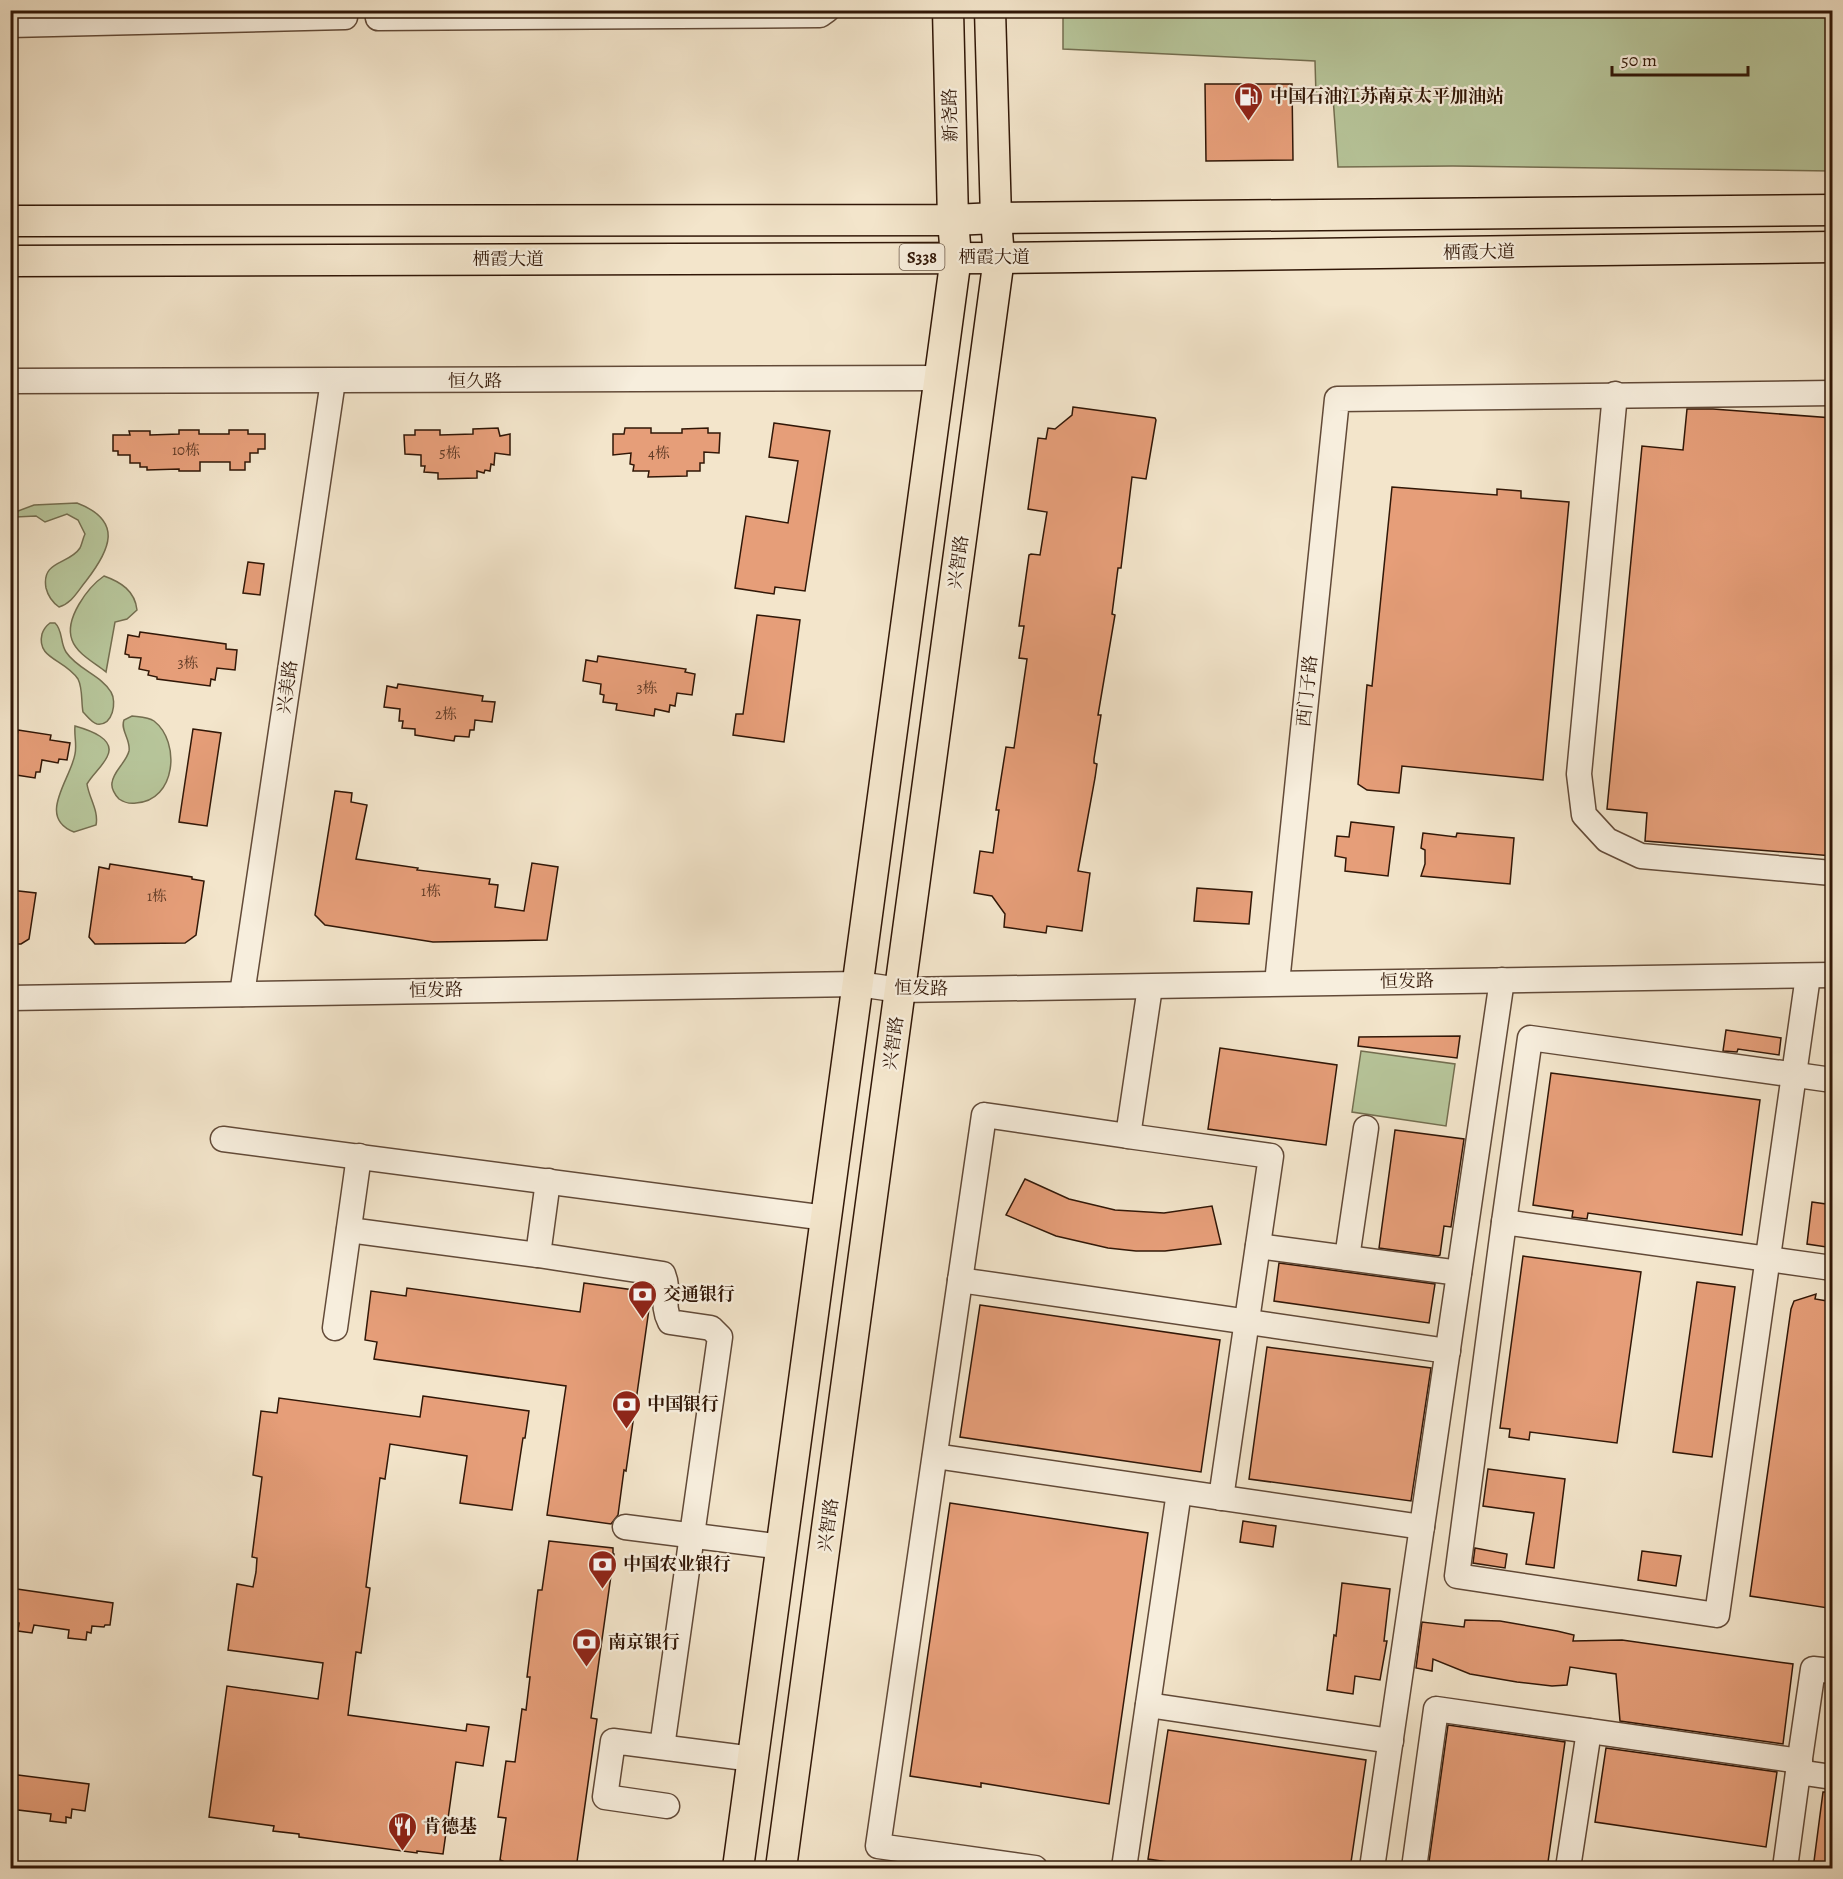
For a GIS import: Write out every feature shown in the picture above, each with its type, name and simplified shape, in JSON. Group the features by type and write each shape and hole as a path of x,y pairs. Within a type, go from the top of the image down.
{"main road":[{"name":"新尧路","path":"948,10 953,220"},
{"path":"990,10 996,218"},
{"name":"栖霞大道","path":"10,221 953,220 1833,210"},
{"name":"兴智路","path":"782,1869 999,258 996,218"},
{"path":"738,1869 956,257 953,220"},
{"name":"栖霞大道","path":"10,261 999,258 1833,247"}],"street":[{"path":"10,25 345,17 345,10"},
{"path":"378,10 378,18 617,13 820,15 827,10"},
{"name":"恒久路","path":"10,381 940,378"},
{"name":"兴美路","path":"242,994 333,381"},
{"path":"1833,393 1616,394 1579,774 1584,815 1607,840 1641,856 1833,873"},
{"name":"西门子路","path":"1277,983 1337,399 1616,394"},
{"name":"恒发路","path":"10,998 858,984 900,990 1150,987 1833,975"},
{"path":"1808,976 1794,1075 1768,1258 1717,1615 1457,1576 1530,1038 1794,1075 1833,1080"},
{"path":"1372,1869 1502,980"},
{"path":"1128,1136 1150,987"},
{"path":"1035,1869 878,1846 984,1115 1271,1156 1221,1498"},
{"path":"1347,1258 1366,1128"},
{"path":"223,1139 826,1218"},
{"path":"336,1328 358,1156"},
{"path":"538,1255 548,1181"},
{"path":"1504,1222 1833,1268"},
{"path":"349,1230 663,1274 668,1285 664,1310 670,1322 711,1328 720,1337 662,1747"},
{"path":"1258,1246 1459,1273"},
{"path":"960,1280 1448,1351"},
{"path":"935,1456 1422,1527"},
{"path":"1124,1869 1179,1492"},
{"path":"625,1527 782,1547"},
{"path":"1785,1869 1813,1669 1833,1671"},
{"path":"1148,1705 1391,1741"},
{"path":"1414,1869 1436,1709 1589,1731 1799,1766 1833,1777"},
{"path":"1568,1869 1589,1731"},
{"path":"667,1806 605,1797 613,1741 753,1759"}],"green space":[{"path":"1063,11 1832,11 1832,171 1453,166 1338,167 1333,97 1316,96 1315,61 1063,49"},
{"path":"77,503 102,518 107,527 108,537 106,547 94,569 74,597 59,607 52,601 46,588 48,572 80,548 85,534 78,520 67,514 45,522 36,516 16,517 18,511 34,505"},
{"path":"104,576 116,581 130,592 137,610 127,619 115,622 106,672 78,650 70,632 74,613 79,604"},
{"path":"50,623 58,626 64,648 71,658 102,681 111,692 114,702 112,712 107,721 102,724 91,721 83,712 78,679 43,649 42,634"},
{"path":"132,716 154,721 163,730 171,756 166,782 159,792 149,800 136,803 119,799 112,785 129,751 123,724 124,720"},
{"path":"75,726 100,736 108,745 109,751 105,761 87,784 96,815 96,825 74,832 63,825 58,817 57,807 75,754"},
{"path":"1361,1051 1455,1064 1446,1126 1352,1112"}],"building":[{"name":"中国石油江苏南京太平加油站","path":"1205,84 1292,84 1293,160 1206,161"},
{"path":"1073,407 1155,418 1156,420 1146,479 1132,477 1121,568 1118,568 1112,614 1115,615 1098,715 1101,715 1094,759 1094,763 1097,764 1078,871 1090,873 1082,931 1047,926 1046,933 1004,927 1005,914 992,896 974,893 980,851 993,853 999,810 996,810 1006,747 1014,748 1027,659 1019,658 1024,626 1019,626 1029,555 1040,555 1047,512 1028,509 1038,438 1046,439 1048,428 1055,429 1072,415"},
{"path":"1687,409 1833,418 1833,856 1645,841 1647,813 1607,809 1642,446 1683,450"},
{"path":"774,423 830,431 805,591 775,587 774,594 735,588 746,516 788,523 798,461 769,457"},
{"path":"498,428 500,436 510,434 510,455 495,453 494,465 491,464 490,471 485,470 484,473 477,471 477,478 438,479 438,473 424,472 425,466 421,466 421,455 405,454 404,435 415,435 415,430 440,430 440,435 473,434 473,429"},
{"path":"625,428 651,428 651,433 682,433 682,429 708,428 708,433 720,433 719,453 704,452 704,463 700,463 700,471 687,471 687,476 648,477 649,471 633,471 634,465 630,464 631,453 613,455 613,434 624,434"},
{"path":"179,430 199,430 199,434 229,434 229,430 248,430 248,434 265,434 265,449 258,449 258,453 250,453 250,462 245,462 245,470 230,470 230,462 200,462 200,471 147,470 147,467 140,467 140,463 130,463 130,455 118,455 118,451 113,451 113,435 130,435 129,431 150,431 150,435 179,434"},
{"path":"1392,487 1497,495 1497,489 1521,491 1521,498 1569,502 1543,780 1402,766 1399,793 1367,790 1358,784 1367,685 1372,686"},
{"path":"248,562 264,564 260,595 243,593"},
{"path":"757,615 800,620 784,742 733,735 736,714 743,714"},
{"path":"140,632 226,644 226,649 237,650 235,670 217,668 215,680 211,679 210,686 157,679 157,677 148,675 149,671 139,669 141,658 129,657 125,654 128,635 139,637"},
{"path":"598,656 686,669 685,672 695,674 692,695 677,693 675,706 670,705 669,712 655,709 654,716 616,710 617,704 603,702 604,695 600,694 601,684 583,681 586,660 597,662"},
{"path":"398,684 483,696 482,701 495,702 492,722 475,720 474,730 470,730 469,737 455,736 454,741 415,735 415,729 402,728 403,721 399,721 400,709 384,707 387,686 397,688"},
{"path":"193,729 221,733 207,826 179,822"},
{"path":"18,730 51,735 50,740 70,743 67,760 59,759 58,763 42,760 40,772 36,772 35,778 10,774 10,735 17,736"},
{"path":"335,791 352,793 351,802 367,805 356,859 418,868 417,870 490,879 489,884 498,885 495,907 524,911 532,863 558,867 547,940 433,942 325,925 315,915"},
{"path":"1351,822 1394,827 1388,876 1345,871 1346,858 1335,856 1337,836 1349,837"},
{"path":"1423,833 1456,837 1457,833 1514,838 1510,884 1421,876 1425,864 1425,850 1421,848"},
{"path":"110,864 192,877 192,879 204,881 196,935 185,943 95,944 89,937 99,867 109,869"},
{"path":"1197,888 1252,892 1249,924 1194,921"},
{"path":"10,890 36,893 29,939 21,944 10,944"},
{"path":"1726,1030 1781,1038 1779,1055 1738,1049 1737,1052 1723,1051"},
{"path":"1460,1036 1457,1058 1358,1046 1359,1037"},
{"path":"1220,1048 1337,1065 1326,1145 1208,1129"},
{"path":"1551,1073 1760,1100 1742,1235 1588,1213 1587,1219 1572,1217 1573,1211 1533,1205"},
{"path":"1395,1130 1464,1139 1451,1227 1444,1226 1438,1256 1379,1248"},
{"path":"1025,1179 1069,1199 1115,1210 1164,1213 1212,1206 1221,1244 1165,1251 1136,1251 1108,1248 1056,1236 1006,1215"},
{"path":"1812,1202 1833,1205 1833,1248 1807,1244"},
{"path":"1523,1256 1641,1272 1617,1443 1530,1432 1529,1440 1509,1437 1510,1429 1500,1428"},
{"path":"1279,1263 1435,1284 1429,1323 1274,1301"},
{"path":"1697,1282 1735,1287 1712,1457 1673,1452"},
{"path":"584,1283 648,1292 648,1295 651,1295 626,1471 624,1470 618,1515 611,1524 547,1515 566,1386 374,1359 377,1342 365,1340 371,1291 406,1296 407,1288 580,1312"},
{"path":"1816,1294 1815,1299 1833,1302 1833,1578 1828,1608 1750,1596 1791,1309 1794,1301"},
{"path":"980,1305 1220,1340 1201,1472 960,1437"},
{"path":"1267,1347 1431,1368 1411,1501 1249,1479"},
{"path":"423,1396 529,1411 512,1510 460,1503 467,1456 390,1444 385,1479 380,1478 366,1587 370,1588 361,1653 356,1652 348,1715 466,1731 467,1724 489,1727 483,1766 456,1762 443,1854 417,1851 417,1853 299,1837 299,1834 273,1831 274,1826 209,1817 227,1686 318,1699 323,1663 228,1650 237,1584 253,1587 256,1572 257,1558 252,1557 262,1477 253,1475 261,1411 277,1413 279,1398 420,1417"},
{"path":"1488,1469 1565,1479 1554,1568 1526,1564 1534,1513 1483,1506"},
{"path":"950,1503 1148,1533 1109,1804 981,1783 981,1787 910,1776"},
{"path":"1243,1521 1276,1526 1273,1547 1240,1542"},
{"path":"549,1541 613,1548 614,1554 591,1718 597,1719 576,1869 502,1869 503,1861 500,1860 506,1818 498,1817 506,1761 515,1762 522,1709 526,1710 530,1677 527,1677 538,1590 542,1590"},
{"path":"1475,1548 1507,1554 1505,1568 1473,1563"},
{"path":"1642,1551 1681,1556 1676,1586 1638,1580"},
{"path":"1342,1583 1390,1589 1384,1641 1387,1641 1380,1680 1355,1676 1353,1694 1327,1690"},
{"path":"10,1588 113,1603 110,1625 92,1626 91,1633 87,1632 86,1640 68,1638 69,1630 34,1625 32,1633 18,1631 19,1623 14,1622 15,1615 10,1614"},
{"path":"1465,1620 1500,1621 1557,1631 1574,1635 1573,1641 1622,1640 1793,1664 1783,1744 1620,1721 1616,1674 1570,1667 1567,1685 1552,1686 1470,1674 1433,1659 1432,1671 1416,1668 1422,1622 1464,1627"},
{"path":"1448,1725 1565,1742 1547,1869 1428,1869"},
{"path":"1168,1730 1366,1760 1350,1869 1215,1869 1148,1859"},
{"path":"1606,1748 1777,1772 1766,1847 1595,1822"},
{"path":"10,1774 89,1784 85,1811 72,1809 71,1818 66,1817 66,1823 50,1821 51,1814 10,1809"},
{"path":"1823,1792 1833,1792 1833,1869 1813,1869"}],"place":[{"name":"中国石油江苏南京太平加油站","path":"1249,122"},
{"name":"交通银行","path":"642,1320"},
{"name":"中国银行","path":"626,1430"},
{"name":"中国农业银行","path":"602,1590"},
{"name":"南京银行","path":"587,1668"},
{"name":"肯德基","path":"402,1852"}]}
